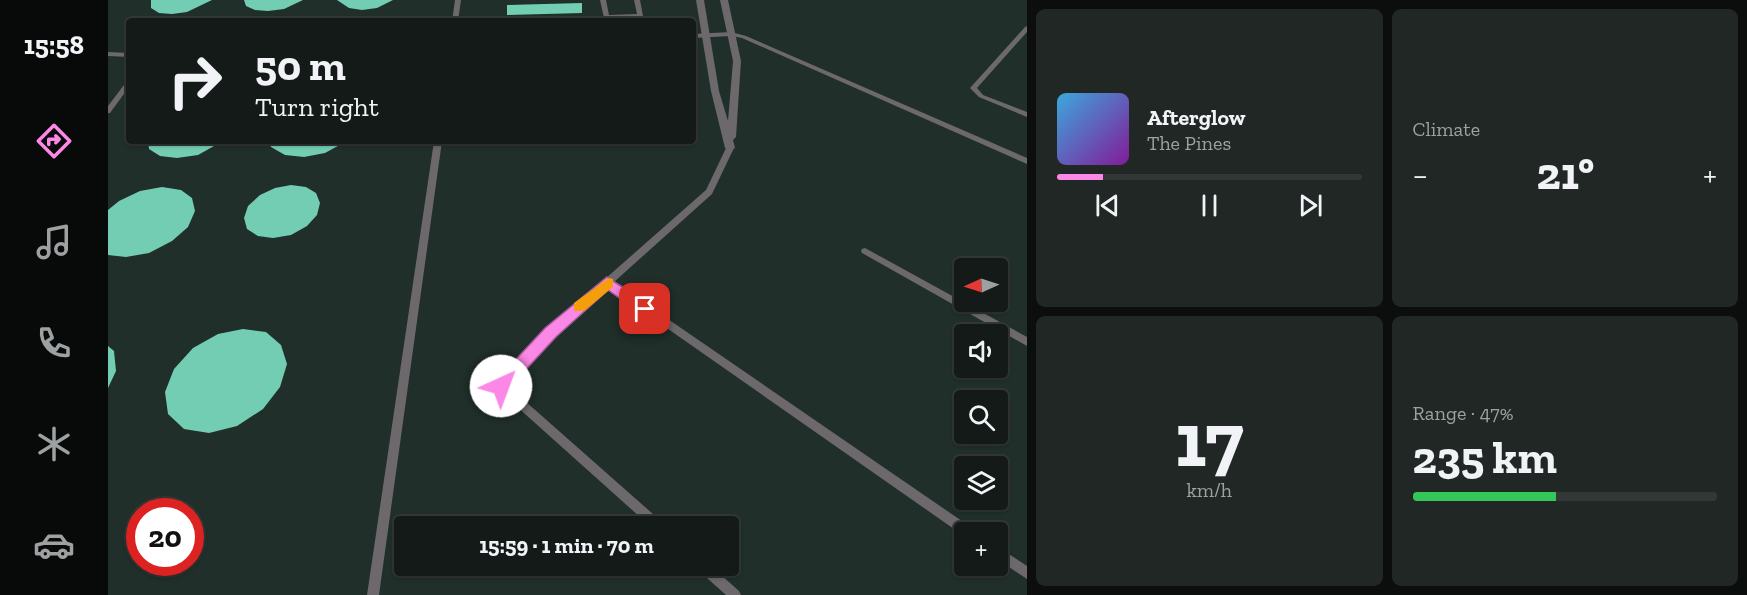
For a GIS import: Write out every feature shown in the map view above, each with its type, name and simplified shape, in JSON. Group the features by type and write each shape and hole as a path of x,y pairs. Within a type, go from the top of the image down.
{"street":[{"path":"700,0 715,91 730,148"},
{"path":"724,0 737,61 730,148"}],"lane":[{"path":"455,18 458,0"},
{"path":"603,0 606,17 640,16 637,0"},
{"path":"1027,28 1023,37 973,88 981,96 1027,116"},
{"path":"696,36 731,34 744,37 1027,161"},
{"path":"108,54 126,54"},
{"path":"108,111 126,86"},
{"path":"373,595 438,144"},
{"path":"647,516 501,386 550,333 709,192 730,148"},
{"path":"865,251 1027,342"},
{"path":"607,282 954,522"},
{"path":"1008,560 1027,573"},
{"path":"713,576 735,595"}],"shaded area":[{"path":"108,0 1027,0 1027,595 108,595"}],"building":[{"path":"151,0 212,0 187,12 172,14 159,13 151,8"},
{"path":"244,0 303,0 284,9 268,11 255,10 246,6"},
{"path":"337,0 393,0 377,8 362,10 349,8"},
{"path":"582,3 582,13 507,15 507,5"},
{"path":"148,144 218,144 198,155 177,158 160,156 149,149"},
{"path":"270,144 342,144 325,153 304,157 285,155 271,147"},
{"path":"291,185 306,187 316,193 320,203 317,215 307,226 291,235 273,238 258,236 247,229 244,218 248,206 260,195 275,188"},
{"path":"162,187 181,190 192,198 195,211 188,227 172,241 149,253 126,257 108,255 108,210 119,201 140,191"},
{"path":"243,329 266,332 281,345 287,364 280,387 263,409 237,426 209,433 184,429 168,414 165,392 174,369 193,348 218,334"},
{"path":"108,346 114,351 116,371 108,388"}],"slow traffic":[{"path":"579,307 607,282 609,283"}],"route":[{"path":"501,386 550,333 607,282 645,309"}]}
